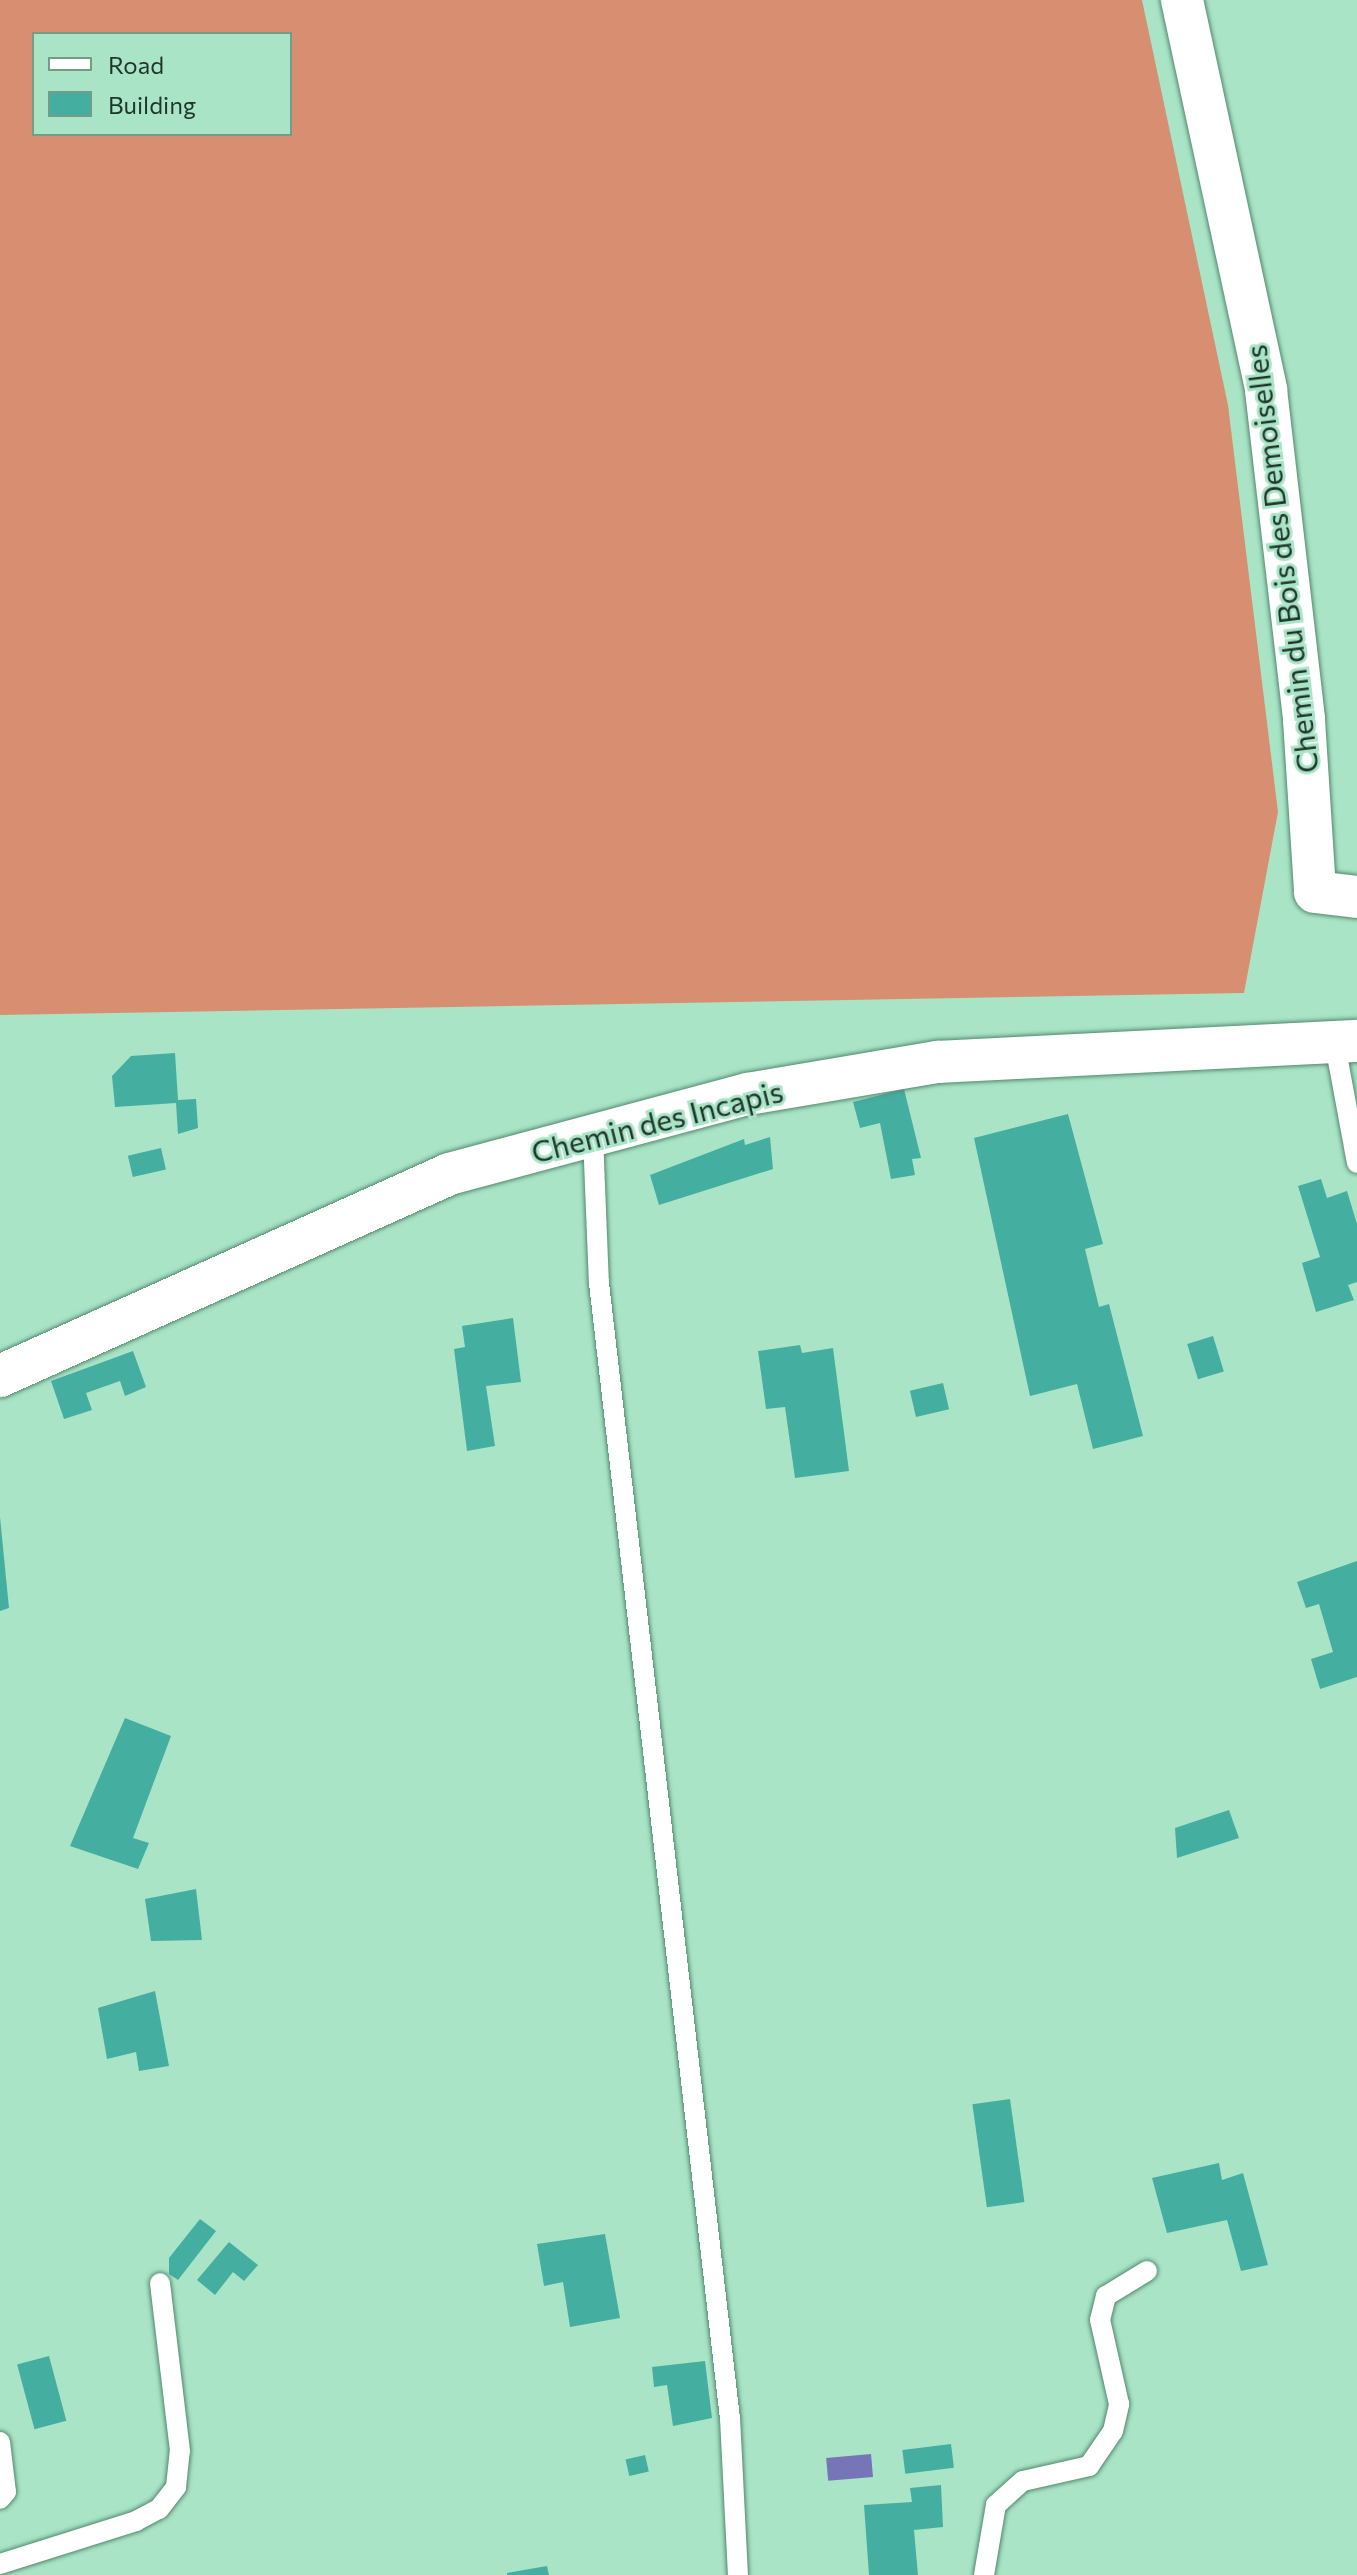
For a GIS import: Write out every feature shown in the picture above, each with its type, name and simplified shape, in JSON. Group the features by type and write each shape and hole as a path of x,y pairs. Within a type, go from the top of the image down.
{"street":[{"name":"Chemin du Bois des Demoiselles","path":"1182,0 1266,390 1304,720 1315,892 1357,897"},
{"name":"Chemin des Incapis","path":"0,1376 449,1174 748,1094 898,1066 1346,1040"}],"lane":[{"path":"1346,1040 1357,1163"},
{"path":"593,1136 599,1283 730,2418 738,2575"},
{"path":"984,2575 996,2505 1023,2481 1089,2466 1113,2431 1119,2404 1100,2320 1106,2296 1147,2271"},
{"path":"0,2564 136,2521 159,2509 176,2487 180,2451 160,2283"},
{"path":"0,2442 0,2499"}],"shaded area":[{"path":"0,0 1142,0 1228,405 1278,812 1244,993 0,1015"}],"water":[{"path":"871,2454 873,2477 828,2481 826,2458"}],"building":[{"path":"175,1053 178,1100 196,1099 198,1128 178,1134 176,1103 115,1107 112,1076 131,1056"},
{"path":"904,1089 921,1158 912,1159 915,1175 891,1179 880,1123 860,1128 853,1102"},
{"path":"1068,1114 1103,1244 1085,1249 1099,1307 1109,1304 1143,1436 1093,1449 1077,1384 1030,1396 974,1138"},
{"path":"770,1137 773,1169 659,1205 650,1175 744,1139 745,1145"},
{"path":"161,1148 166,1169 133,1177 128,1156"},
{"path":"1321,1179 1327,1198 1347,1191 1357,1224 1357,1282 1348,1285 1354,1300 1316,1312 1302,1263 1320,1257 1298,1186"},
{"path":"513,1318 521,1382 486,1386 495,1446 467,1451 454,1349 465,1347 462,1326"},
{"path":"1213,1336 1224,1371 1198,1379 1187,1344"},
{"path":"800,1345 802,1353 833,1348 849,1471 795,1478 785,1407 766,1409 758,1351"},
{"path":"133,1351 146,1387 125,1396 120,1381 86,1393 92,1410 64,1419 51,1381"},
{"path":"943,1383 949,1409 916,1417 910,1391"},
{"path":"0,1517 9,1608 0,1611"},
{"path":"1357,1561 1357,1677 1320,1689 1311,1659 1333,1652 1319,1604 1306,1608 1297,1582"},
{"path":"125,1718 171,1736 133,1838 149,1843 138,1869 70,1846"},
{"path":"1229,1810 1239,1838 1177,1858 1175,1828"},
{"path":"196,1889 202,1940 151,1941 145,1899"},
{"path":"155,1991 169,2066 139,2071 136,2052 107,2059 98,2008"},
{"path":"1010,2099 1024,2202 987,2207 972,2104"},
{"path":"1219,2163 1222,2180 1243,2173 1268,2265 1241,2271 1227,2220 1167,2233 1152,2178"},
{"path":"200,2219 216,2231 178,2280 169,2274 169,2258"},
{"path":"605,2234 620,2318 570,2327 563,2282 544,2286 537,2244"},
{"path":"229,2242 258,2265 244,2281 233,2272 215,2295 197,2280"},
{"path":"49,2356 66,2421 34,2429 17,2365"},
{"path":"705,2361 712,2418 673,2426 667,2385 654,2387 652,2367"},
{"path":"951,2444 954,2468 905,2474 902,2450"},
{"path":"645,2455 649,2472 629,2476 626,2459"},
{"path":"941,2485 943,2527 914,2530 918,2575 869,2575 864,2505 912,2502 910,2488"},
{"path":"547,2566 549,2575 507,2575 507,2573"}]}
